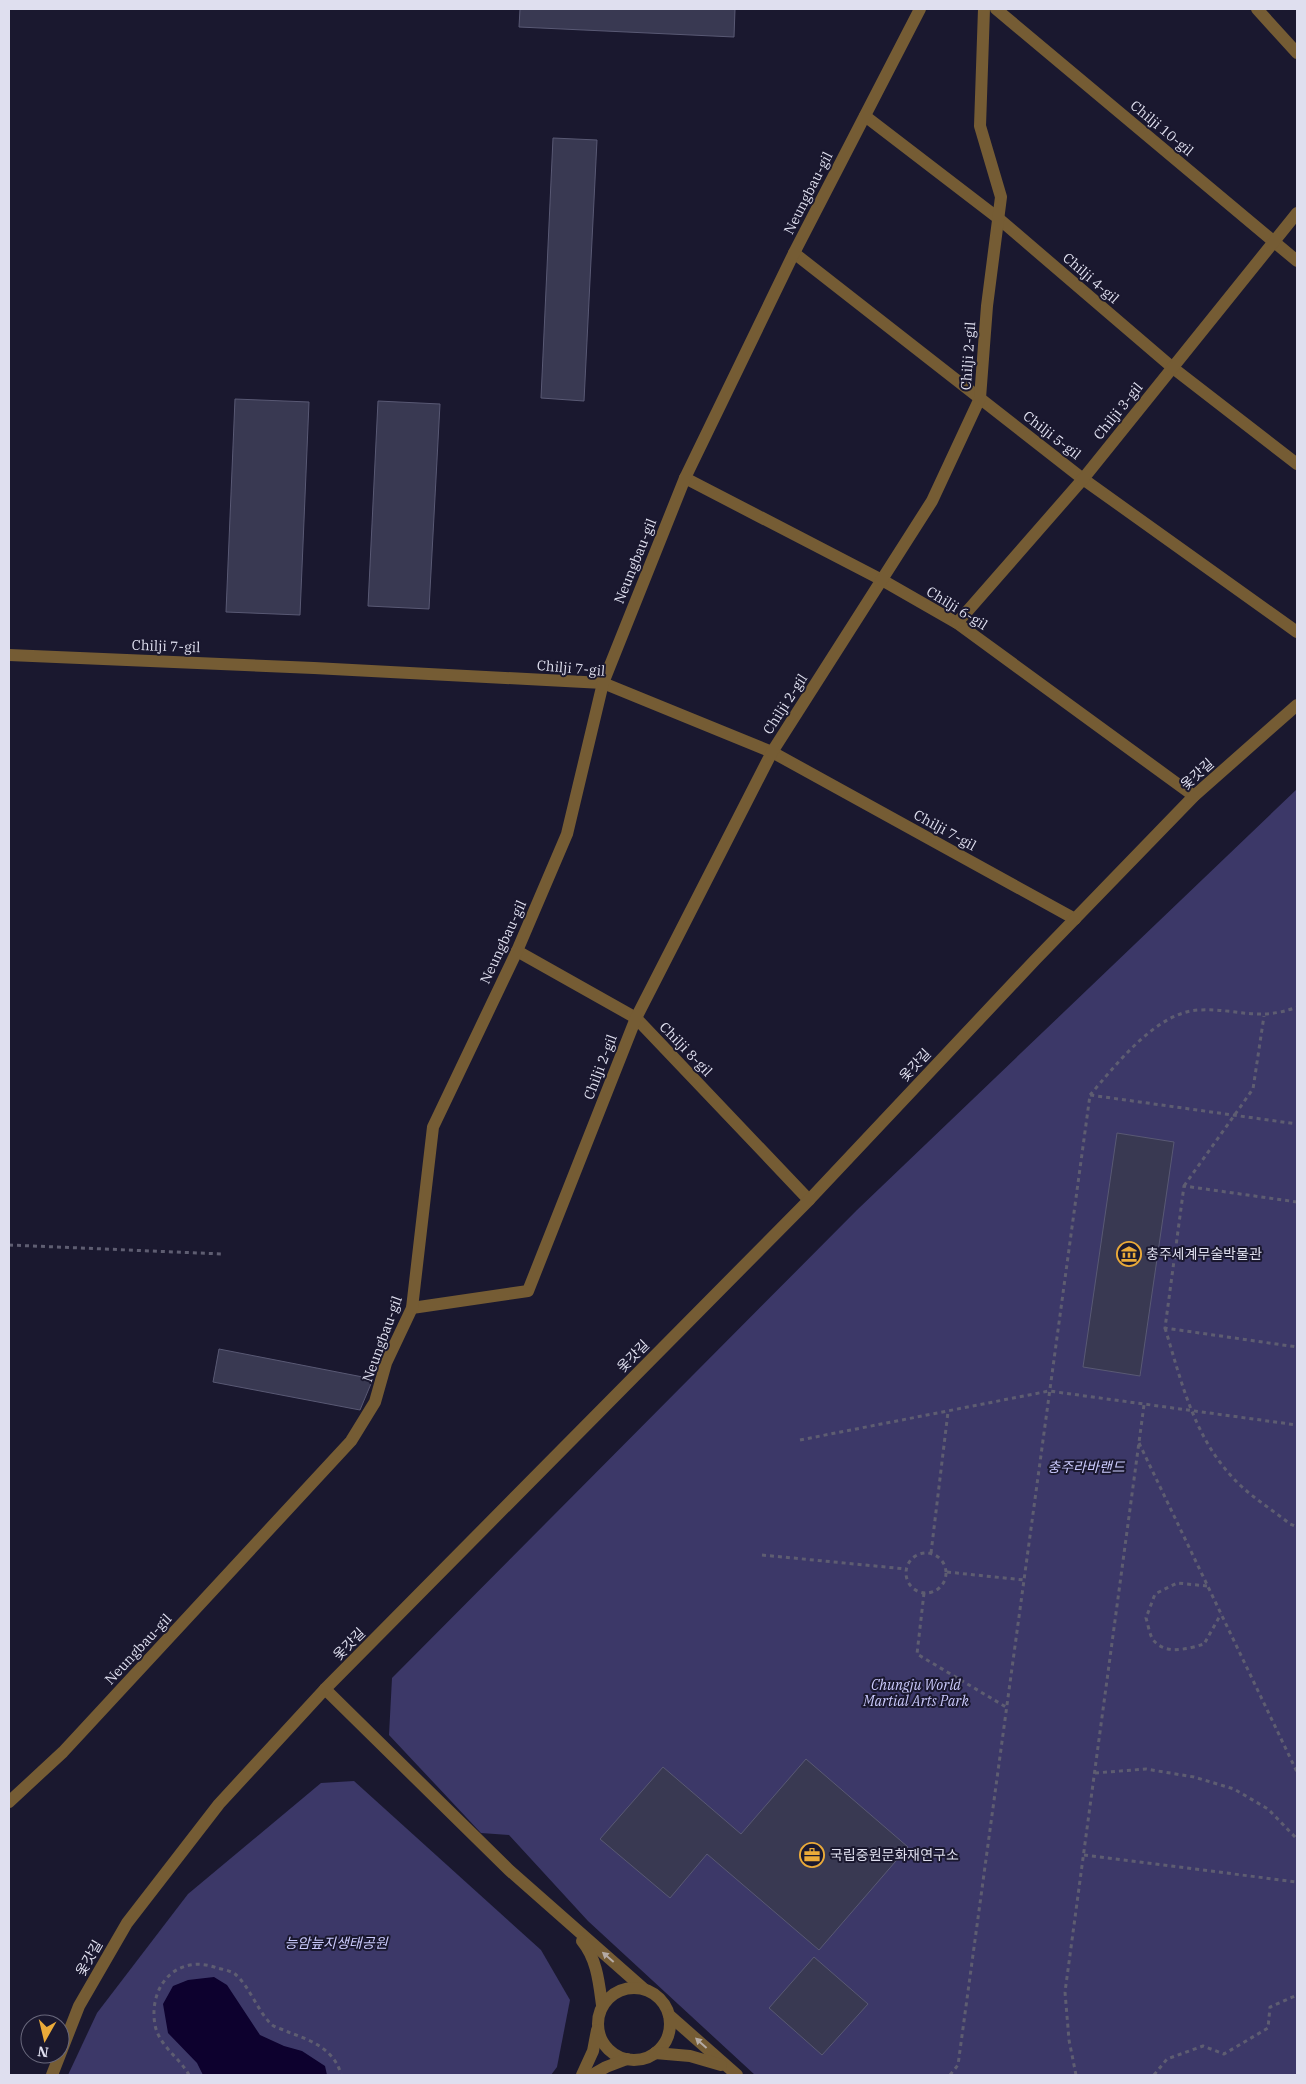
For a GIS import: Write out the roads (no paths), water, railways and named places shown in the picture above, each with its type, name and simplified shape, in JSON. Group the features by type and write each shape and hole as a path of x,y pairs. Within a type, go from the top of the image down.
{"street":[{"name":"Neungbau-gil","path":"9,1802 63,1752 351,1441 375,1402 386,1363 412,1308 432,1127 517,951 567,834 603,683 685,478 794,252 920,9"},
{"name":"Chilji 2-gil","path":"412,1308 528,1291 636,1018 772,752 932,501 980,398 987,306 1001,197 980,126 984,9"},
{"path":"996,9 1011,13"},
{"path":"1257,9 1297,53"},
{"name":"Chilji 10-gil","path":"1011,13 1297,261"},
{"name":"Chilji 4-gil","path":"865,116 998,218 1173,368 1297,464"},
{"name":"Chilji 3-gil","path":"957,623 1083,479 1297,213"},
{"name":"Chilji 5-gil","path":"794,252 1083,479 1297,632"},
{"name":"Chilji 6-gil","path":"685,478 882,580 957,623 1194,796"},
{"name":"Chilji 7-gil","path":"9,655 603,683 772,752 1075,918"},
{"name":"옻갓길","path":"52,2075 79,2006 126,1923 219,1804 325,1689 808,1200 1075,918 1194,796 1297,705"},
{"name":"Chilji 8-gil","path":"517,951 636,1018 808,1200"},
{"path":"325,1689 509,1870 644,1989 660,1999 669,2015 735,2073"},
{"path":"562,1918 588,1948 594,1964 602,2005"},
{"path":"582,2075 593,2051 598,2028 598,2016 602,2005 612,1995 624,1989 644,1989"},
{"path":"655,2053 668,2036 670,2026 669,2015"},
{"path":"598,2028 600,2036 610,2052 627,2059 638,2060 655,2053 706,2059 735,2073"},
{"path":"592,2075 627,2059"}],"place":[{"name":"충주세계무술박물관","path":"1129,1254"},
{"name":"국립중원문화재연구소","path":"812,1855"}],"park label":[{"name":"충주라바랜드","path":"1086,1467"},
{"name":"Chungju World Martial Arts Park","path":"916,1694"},
{"name":"능암늪지생태공원","path":"336,1943"}]}
